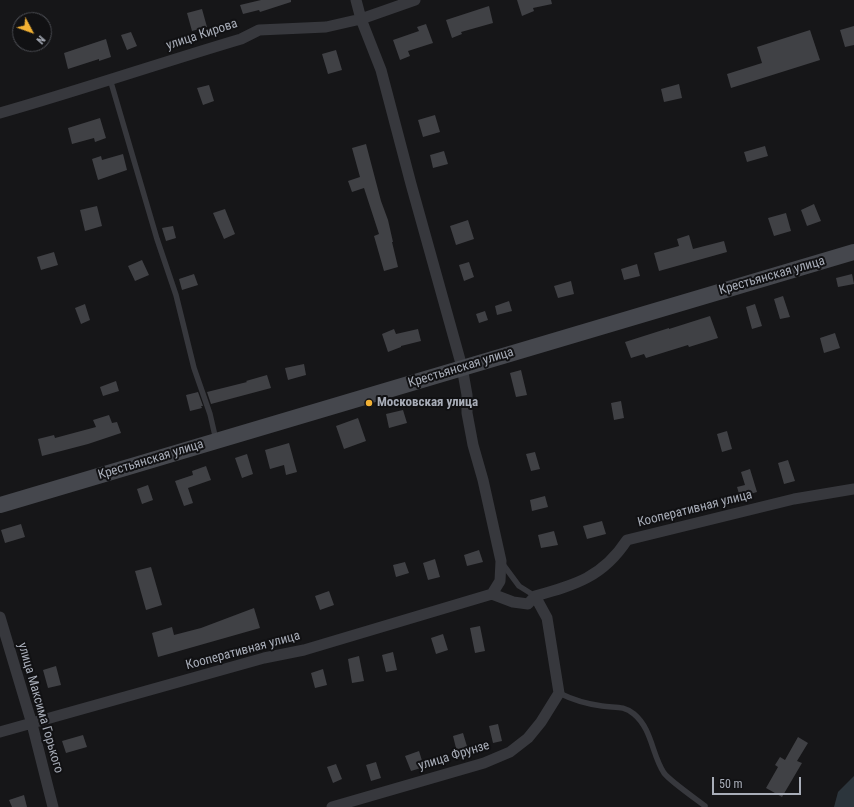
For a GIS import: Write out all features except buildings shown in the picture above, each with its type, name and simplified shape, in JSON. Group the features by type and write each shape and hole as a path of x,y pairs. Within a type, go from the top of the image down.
{"street":[{"path":"356,0 361,19 381,70 462,367 467,395 467,413 473,445 483,480 501,562 500,582 492,594 513,602 528,604 535,596 547,618 559,693"},
{"name":"улица Кирова","path":"0,113 74,92 110,79 240,39 259,30 326,27 361,19 415,0"},
{"name":"Крестьянская улица","path":"0,505 854,252"},
{"name":"Кооперативная улица","path":"535,596 572,586 594,575 612,561 627,540 794,499 854,489"},
{"name":"Кооперативная улица","path":"0,732 264,658 304,650 492,594"},
{"name":"улица Максима Горького","path":"0,617 32,724 53,807"},
{"name":"улица Фрунзе","path":"332,807 484,763 510,752 528,738 541,722 559,693"}],"lane":[{"path":"110,79 157,239 176,295 194,368 210,414 216,440"},
{"path":"501,562 519,586 535,596"},
{"path":"559,693 573,700 603,706 618,706 633,714 645,727 652,749 665,774 705,806"}],"shaded area":[{"path":"854,776 854,807 834,807 838,792"}],"place":[{"name":"Московская улица","path":"369,403"}]}
